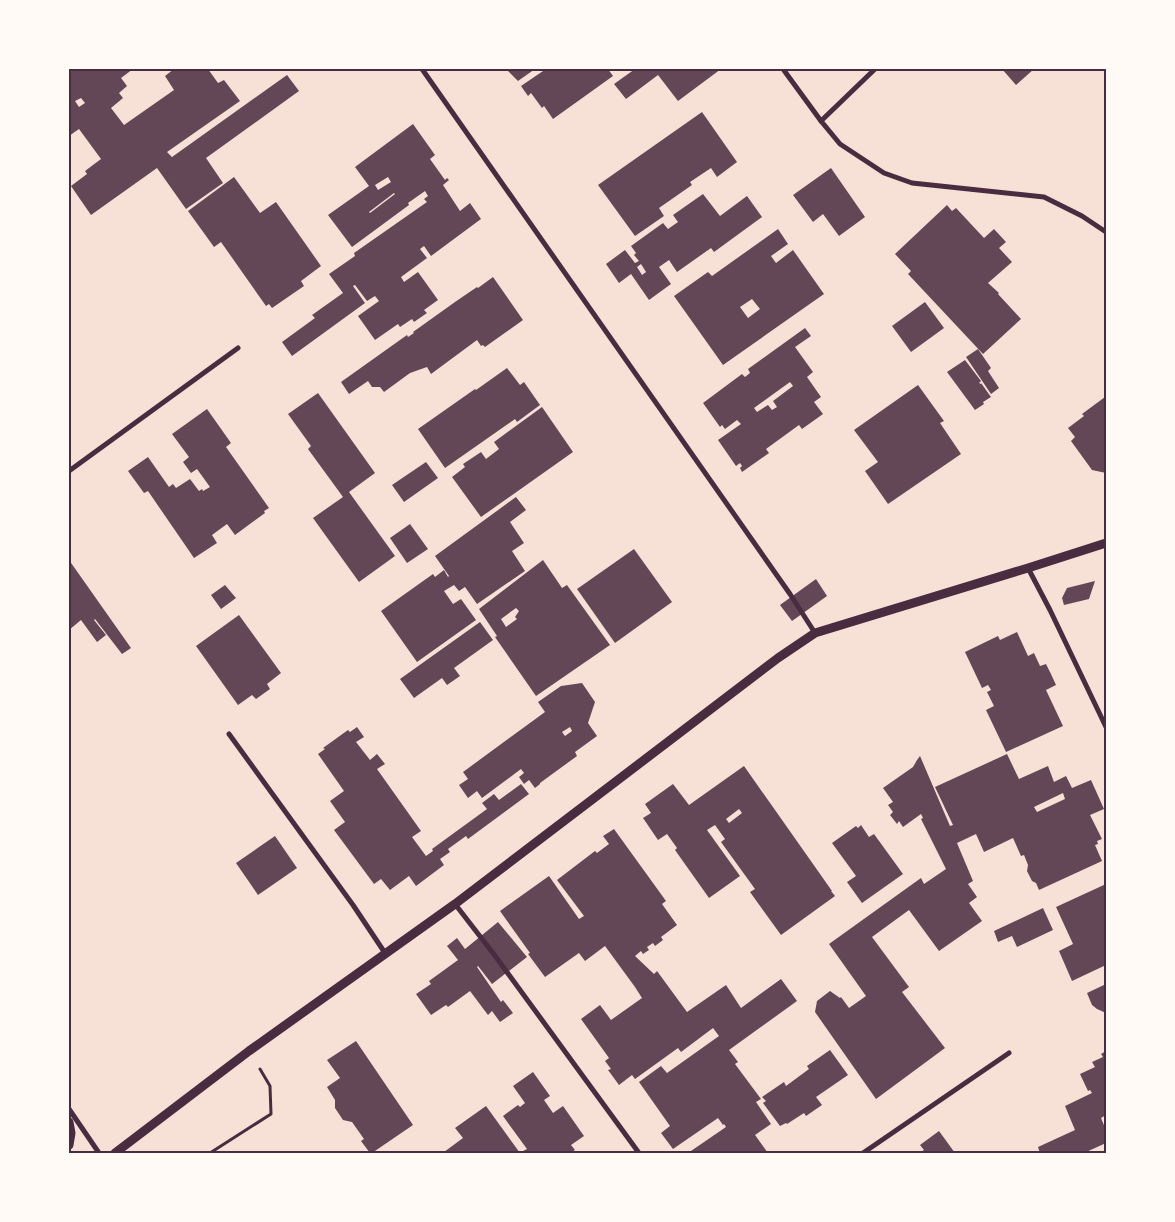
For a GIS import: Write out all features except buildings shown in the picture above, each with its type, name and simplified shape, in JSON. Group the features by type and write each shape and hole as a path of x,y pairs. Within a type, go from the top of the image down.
{"street":[{"path":"422,69 790,594 814,633"},
{"path":"783,69 820,122 840,144 884,173 912,183 1044,197 1082,216 1106,232"},
{"path":"820,122 875,69"},
{"path":"69,471 238,348"},
{"path":"115,1153 249,1051 455,904 778,658 814,633 1106,544"},
{"path":"1028,568 1106,727"},
{"path":"229,734 353,905 385,953"},
{"path":"455,904 639,1153"},
{"path":"863,1153 1009,1053"},
{"path":"69,1109 99,1153"},
{"path":"69,1122 69,1145"}],"path":[{"path":"210,1153 271,1114 270,1086 249,1051"}]}
